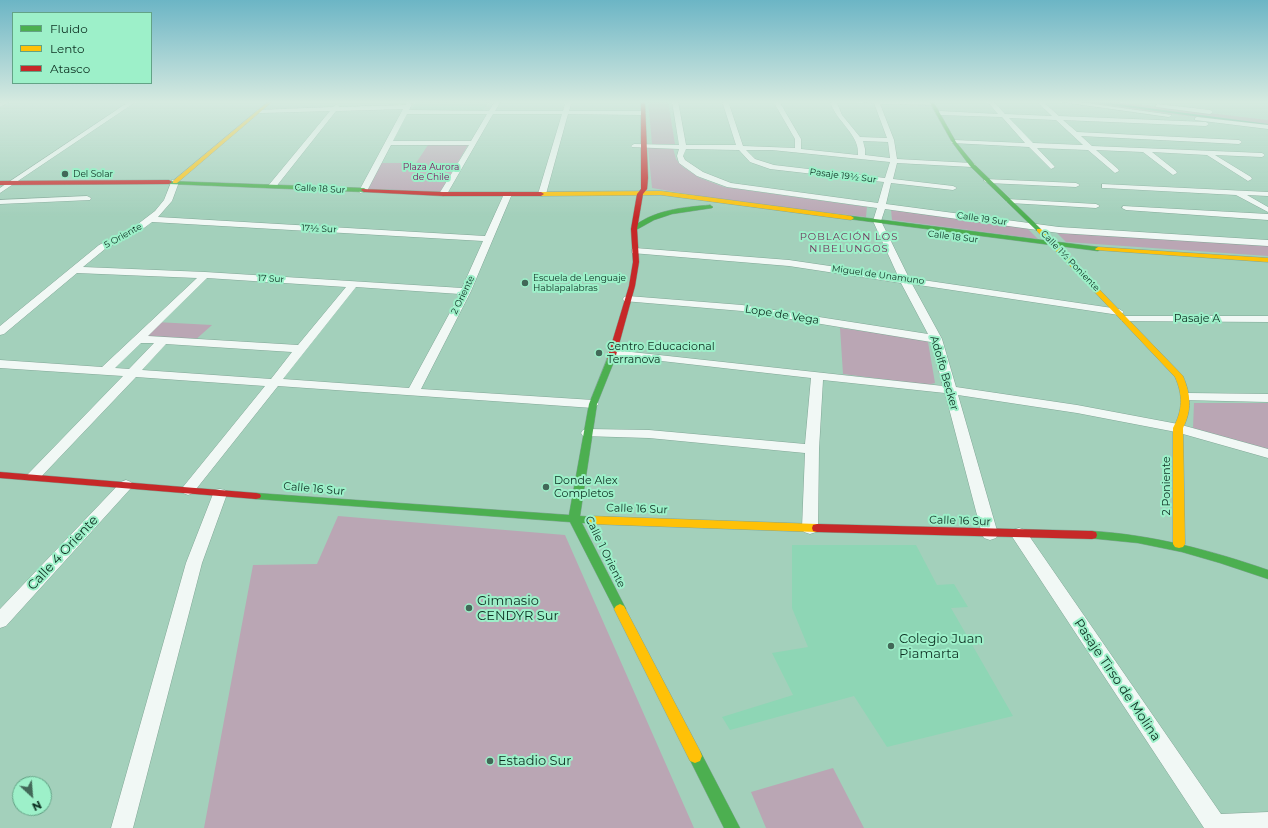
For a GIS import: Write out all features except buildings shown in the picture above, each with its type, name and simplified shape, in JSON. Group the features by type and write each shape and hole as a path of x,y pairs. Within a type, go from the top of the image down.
{"street":[{"path":"0,190 76,140"},
{"name":"5 Oriente","path":"0,332 102,247 137,229 151,219 168,201 175,182 226,140"},
{"path":"272,186 309,140"},
{"path":"363,191 391,140"},
{"path":"542,194 557,140"},
{"name":"Calle 1 Oriente","path":"643,140 644,188 640,194 634,229 634,274 613,353 593,404 574,519 732,828"},
{"path":"682,140 683,147"},
{"path":"739,140 741,146"},
{"path":"798,140 798,150"},
{"path":"858,140 862,148 861,157"},
{"path":"879,140 891,140 894,160 881,206 879,224"},
{"path":"1026,140 1051,166"},
{"path":"1082,140 1114,171"},
{"path":"1163,140 1245,145"},
{"path":"1236,140 1265,156"},
{"path":"389,143 474,142"},
{"path":"443,194 474,142"},
{"path":"954,142 1265,156"},
{"name":"Calle 1½ Poniente","path":"954,142 972,165 1057,248 1176,370 1184,387 1187,398 1186,413 1178,428"},
{"path":"634,146 741,146 798,150 894,160 972,165"},
{"name":"Pasaje 19½ Sur","path":"741,146 745,155 751,160 772,167 953,188"},
{"name":"Calle 19 Sur","path":"683,147 680,156 682,161 700,174 730,185 1067,231 1268,242"},
{"path":"1145,150 1173,173"},
{"path":"1208,154 1248,179"},
{"path":"988,180 1076,185"},
{"path":"634,181 633,188 640,194"},
{"name":"Calle 18 Sur","path":"0,183 175,182 443,194 677,194 1105,256 1268,266"},
{"path":"1105,186 1268,194"},
{"path":"1237,193 1268,210"},
{"name":"2 Oriente","path":"413,393 466,291 508,194"},
{"name":"Calle 18 Sur","path":"640,194 879,224"},
{"path":"0,202 87,198"},
{"path":"1010,201 1096,206"},
{"path":"634,229 646,220 672,211 698,207 726,206"},
{"path":"1126,208 1268,216"},
{"name":"17½ Sur","path":"151,219 488,239"},
{"name":"Adolfo Becker","path":"879,224 904,278 936,339 990,534"},
{"name":"Calle 18 Sur","path":"1057,248 1097,249 1268,260"},
{"name":"Miguel de Unamuno","path":"635,251 789,262 904,278 1123,315"},
{"name":"17 Sur","path":"74,270 205,275 466,291"},
{"path":"106,371 205,275"},
{"path":"188,490 353,284"},
{"name":"Lope de Vega","path":"628,299 742,308 936,339"},
{"name":"Pasaje A","path":"1123,315 1268,319"},
{"path":"137,340 300,349"},
{"path":"33,477 163,341"},
{"path":"613,353 949,390 1077,409 1178,428 1268,454"},
{"path":"0,364 593,404"},
{"path":"810,528 812,449 817,376"},
{"path":"1187,398 1268,398"},
{"name":"2 Poniente","path":"1178,428 1179,544"},
{"path":"588,433 650,434 812,449"},
{"name":"Calle 16 Sur","path":"0,475 188,490 220,494 574,519 990,534 1121,536 1179,544 1268,575"},
{"name":"Calle 4 Oriente","path":"0,621 126,485"},
{"path":"122,828 194,563 220,494"},
{"name":"Pasaje Tirso de Molina","path":"1019,534 1216,826 1268,823"}],"shaded area":[{"name":"Colegio Juan Piamarta","path":"792,545 916,545 937,585 954,584 968,607 951,608 1013,716 887,747 854,696 730,730 722,717 793,695 772,653 808,647 792,608"}],"green space":[{"path":"652,140 674,140 675,144 652,144"},
{"name":"Plaza Aurora de Chile","path":"428,145 468,145 440,192 367,189 380,163 416,163"},
{"path":"648,148 673,148 676,159 683,167 700,178 724,187 867,207 866,217 728,201 652,188"},
{"path":"891,210 1027,228 1038,239 892,220"},
{"path":"1056,232 1268,245 1268,256 1066,242"},
{"path":"156,322 212,325 193,342 137,339"},
{"path":"840,328 923,339 928,342 935,383 927,385 843,374"},
{"path":"1194,403 1268,403 1268,449 1193,428"},
{"path":"338,516 565,535 694,828 204,828 253,565 317,564"},
{"path":"833,768 864,828 766,828 751,792"}],"traffic: fast":[{"path":"953,140 972,165 1039,230"},
{"path":"169,182 364,190"},
{"path":"634,229 652,219 670,212 710,207"},
{"path":"851,218 1098,249"},
{"path":"611,359 593,404 574,519 620,609"},
{"path":"256,496 590,520"},
{"path":"1092,535 1115,536 1160,543 1203,553 1268,575"},
{"path":"695,756 732,828"}],"traffic: slow":[{"path":"175,182 225,140"},
{"path":"541,194 661,193 851,218"},
{"path":"1039,230 1179,376 1186,396 1186,409 1178,428 1179,544"},
{"path":"1098,249 1268,260"},
{"path":"590,520 817,528"},
{"path":"620,609 695,756"}],"traffic: jam":[{"path":"611,359 632,286 636,262 634,229 640,194 644,189 644,140"},
{"path":"0,183 169,182"},
{"path":"364,190 443,194 541,194"},
{"path":"0,475 256,496"},
{"path":"817,528 1092,535"}],"place":[{"name":"Del Solar","path":"65,174"},
{"name":"Escuela de Lenguaje Hablapalabras","path":"525,283"},
{"name":"Centro Educacional Terranova","path":"599,353"},
{"name":"Donde Alex Completos","path":"546,487"},
{"name":"Gimnasio CENDYR Sur","path":"469,608"},
{"name":"Colegio Juan Piamarta","path":"891,646"},
{"name":"Estadio Sur","path":"490,761"}],"district":[{"name":"POBLACIÓN LOS NIBELUNGOS","path":"849,242"}]}
